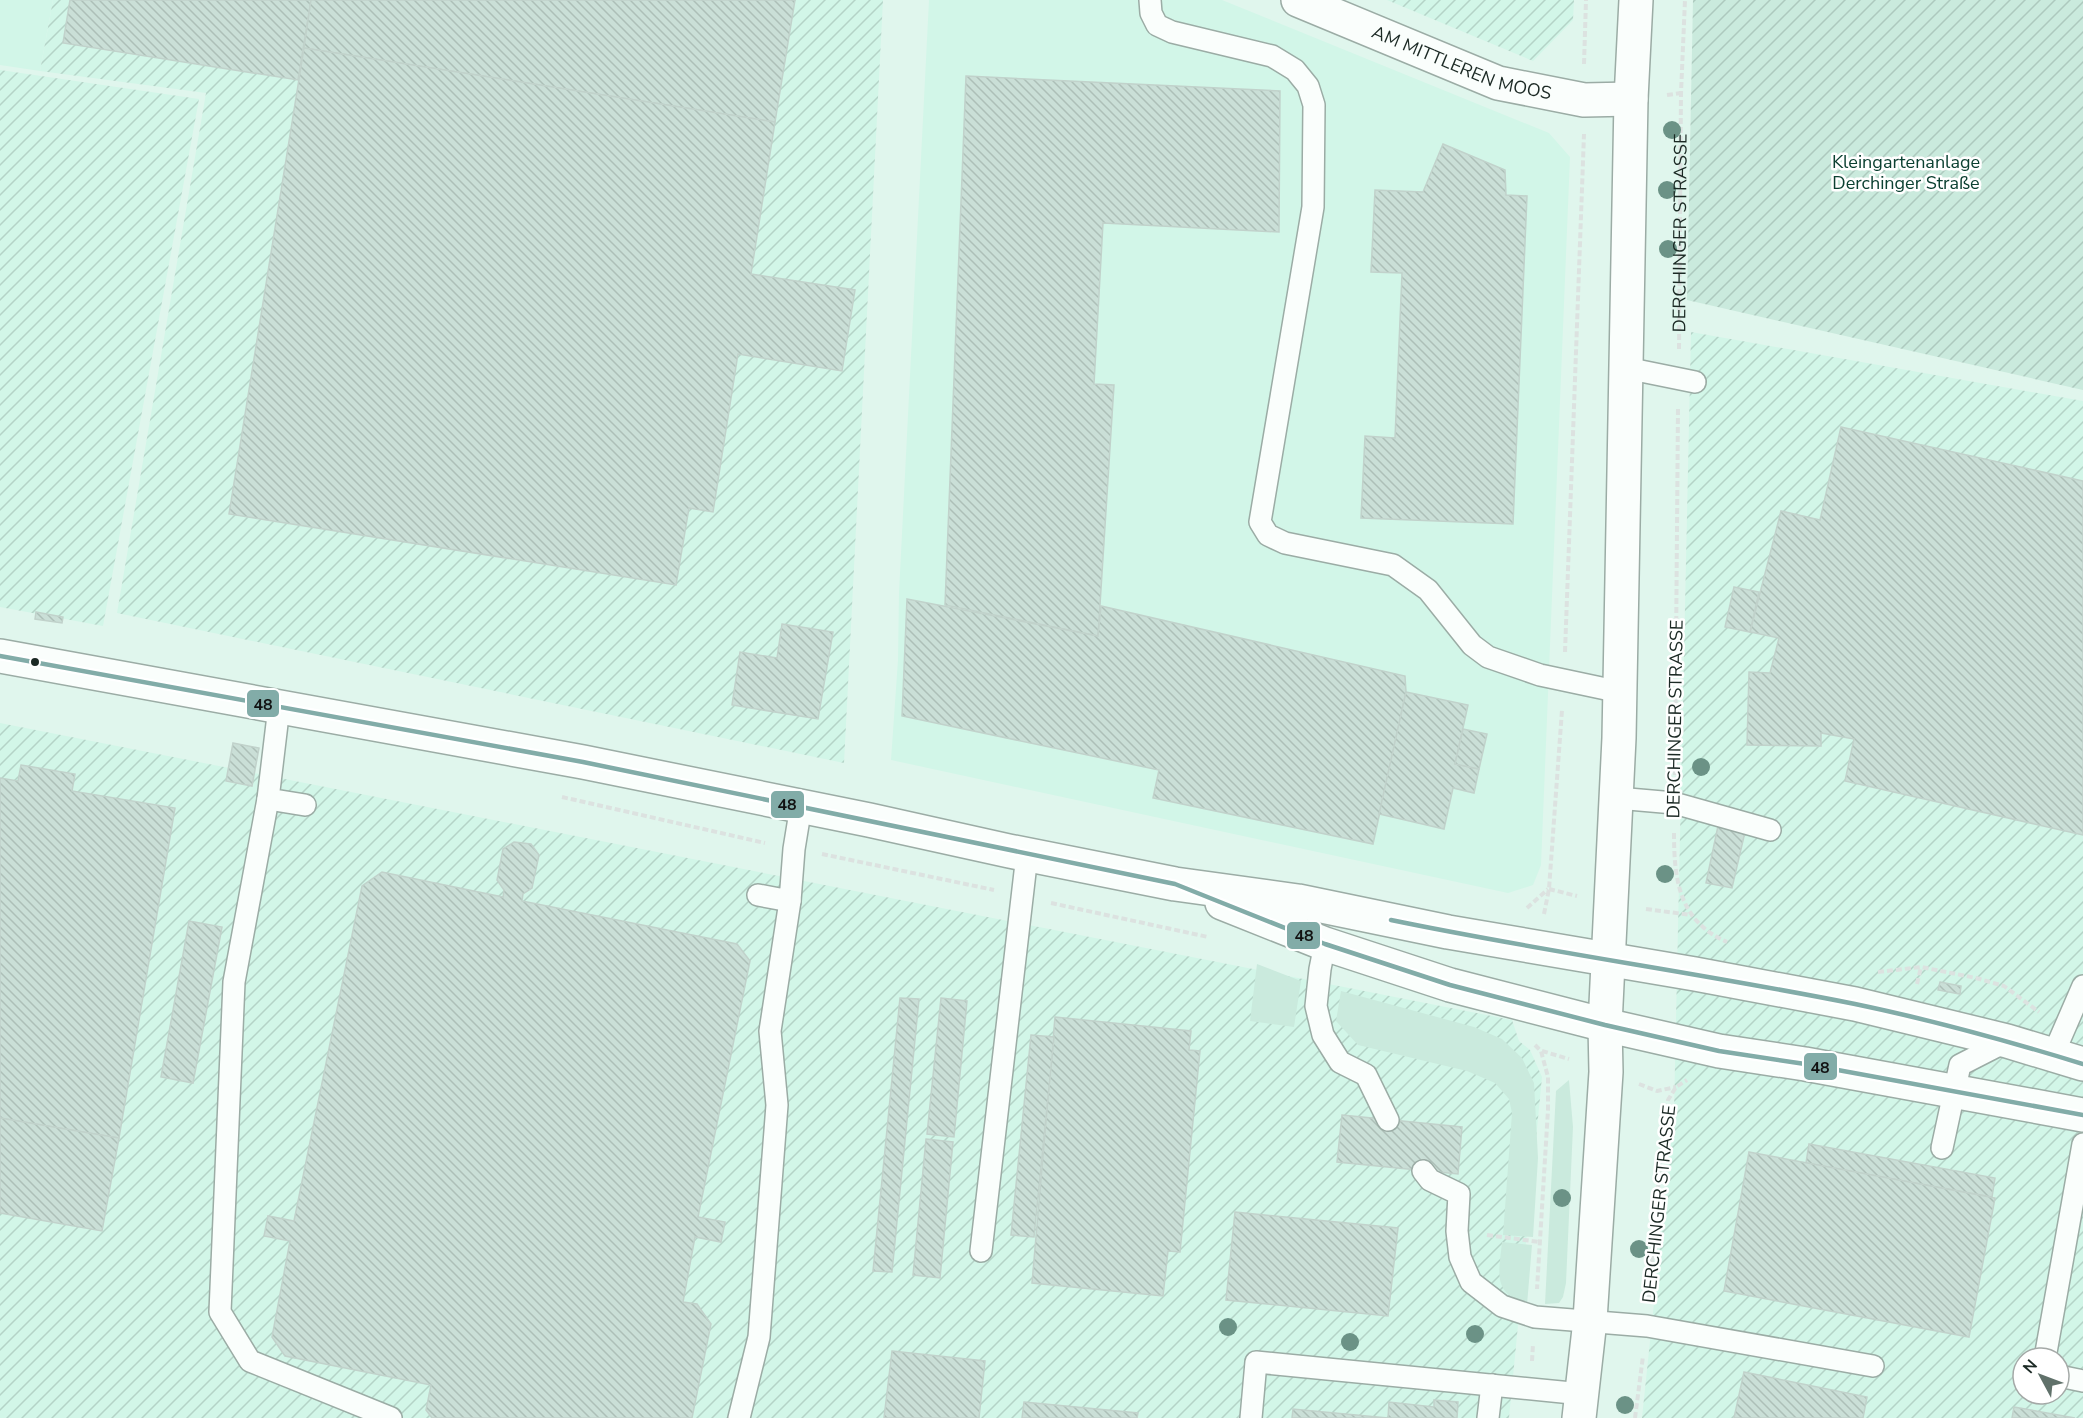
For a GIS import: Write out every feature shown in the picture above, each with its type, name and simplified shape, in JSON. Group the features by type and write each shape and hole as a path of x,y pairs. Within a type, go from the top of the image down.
{"main road":[{"name":"AM MITTLEREN MOOS","path":"1298,0 1498,83 1584,100 1631,99"},
{"path":"1580,1406 1590,1320 1606,1072 1605,1025 1617,798 1631,99 1636,0"},
{"path":"0,656 583,762 1175,884 1298,901 1448,932 1855,1004 2007,1041 2083,1064"},
{"path":"1175,884 1325,944 1450,985 1605,1025 1692,1046 2083,1114"}],"lane":[{"path":"1149,0 1151,13 1157,25 1172,32 1272,56 1295,70 1308,86 1314,105 1313,207 1260,522 1268,535 1285,543 1393,565 1428,590 1472,645 1488,657 1540,675 1620,692"},
{"path":"1626,368 1686,381"},
{"path":"279,707 268,799 234,982 220,1312 250,1361 391,1418"},
{"path":"1617,798 1674,804 1770,830"},
{"path":"268,799 305,806"},
{"path":"740,1418 759,1337 777,1105 770,1031 790,901 794,849 801,806"},
{"path":"981,1251 1027,855"},
{"path":"758,895 790,901"},
{"path":"1325,944 1316,1006 1323,1035 1340,1062 1366,1075 1388,1120"},
{"path":"2052,1055 2083,986"},
{"path":"1942,1148 1960,1065 2007,1041"},
{"path":"2047,1346 2083,1144"},
{"path":"1423,1171 1430,1180 1459,1194 1457,1231 1460,1257 1470,1282 1502,1306 1535,1317 1647,1326 1873,1366"},
{"path":"1251,1418 1256,1362 1530,1389 1580,1406"},
{"path":"1488,1418 1492,1385"}],"path":[{"path":"1549,889 1564,680 1583,183 1586,0"},
{"name":"DERCHINGER STRASSE","path":"1685,0 1681,93 1686,381 1674,863 1678,888 1691,915 1712,935 1730,943"},
{"path":"1916,988 1921,967"},
{"path":"1869,972 1921,967 1976,978 2004,986 2037,1011 2067,1021"},
{"path":"2004,986 2004,993"},
{"name":"DERCHINGER STRASSE","path":"1635,1418 1647,1326 1663,1128 1668,1100 1676,1087 1692,1078 1692,1046"},
{"path":"1530,1389 1548,1110 1548,1077 1542,1051"},
{"path":"1457,1231 1540,1242"}],"shaded area":[{"path":"0,0 53,0 40,71 0,65"},
{"path":"53,0 883,0 844,763 117,613 206,93 40,71"},
{"path":"929,0 1222,0 1549,133 1570,157 1541,865 1533,885 1508,893 891,760 898,660 899,593"},
{"path":"1387,0 1574,0 1573,20 1533,61"},
{"path":"0,70 199,99 103,626 0,607"},
{"path":"1691,332 2083,401 2083,1418 1642,1418 1674,1111"},
{"path":"0,723 1512,1020 1519,1041 1530,1050 1542,1077 1509,1418 0,1418"}],"green space":[{"name":"Kleingartenanlage Derchinger Straße","path":"1693,0 2083,0 2083,390 1687,300"},
{"path":"1257,964 1301,981 1294,1027 1250,1021"},
{"path":"1341,991 1474,1027 1502,1039 1522,1058 1534,1083 1538,1158 1533,1237 1503,1235 1512,1113 1509,1099 1495,1083 1467,1071 1358,1045 1336,1021"},
{"path":"1569,1080 1573,1127 1566,1283 1559,1303 1545,1304 1556,1091"},
{"path":"1502,1242 1532,1245 1527,1305 1508,1294 1500,1281"}],"building":[{"path":"70,0 311,0 298,80 63,43"},
{"path":"311,0 795,0 775,122 304,48"},
{"path":"304,48 775,122 751,274 855,290 842,371 738,354 713,512 689,508 676,585 229,514"},
{"path":"966,76 1280,91 1279,232 1103,223 1094,384 1114,385 1098,636 945,605"},
{"path":"1443,144 1505,170 1506,195 1527,196 1513,524 1361,518 1365,436 1395,438 1402,273 1371,272 1375,190 1423,192"},
{"path":"1841,427 2083,481 2083,835 1845,781 1854,739 1821,733 1821,746 1747,745 1749,672 1770,673 1779,638 1750,632 1781,511 1820,520"},
{"path":"1734,587 1759,592 1750,632 1725,627"},
{"path":"907,599 1098,636 1101,606 1405,676 1406,692 1373,844 1153,798 1159,770 902,716"},
{"path":"36,612 63,617 62,623 35,619"},
{"path":"782,624 833,632 818,719 732,705 740,652 777,658"},
{"path":"1406,692 1468,705 1455,764 1479,769 1474,793 1453,788 1444,829 1379,814"},
{"path":"1463,729 1487,734 1479,769 1455,764"},
{"path":"233,743 259,748 252,786 226,781"},
{"path":"21,765 75,774 72,791 175,808 119,1138 0,1118 0,778 18,781"},
{"path":"1718,826 1745,832 1732,888 1706,883"},
{"path":"514,842 531,844 539,855 532,888 523,894 522,901 737,944 750,961 698,1217 725,1222 721,1242 695,1237 683,1302 697,1304 711,1324 692,1418 432,1418 426,1410 431,1385 285,1356 272,1337 290,1241 264,1236 268,1216 294,1221 362,886 382,872 503,897 504,890 497,880 503,849"},
{"path":"189,921 222,927 193,1083 161,1077"},
{"path":"1940,982 1961,986 1960,994 1938,990"},
{"path":"900,998 919,999 892,1272 873,1271"},
{"path":"941,998 967,1001 954,1137 927,1134"},
{"path":"1055,1017 1191,1031 1189,1050 1200,1051 1180,1252 1168,1251 1163,1296 1032,1283"},
{"path":"1031,1035 1054,1037 1034,1237 1011,1235"},
{"path":"1342,1115 1462,1127 1458,1174 1337,1162"},
{"path":"0,1118 119,1138 102,1231 0,1213"},
{"path":"926,1139 953,1142 940,1278 913,1275"},
{"path":"1809,1144 1995,1178 1992,1197 1806,1163"},
{"path":"1749,1152 1995,1198 1969,1337 1724,1291"},
{"path":"1235,1212 1398,1228 1388,1316 1226,1300"},
{"path":"892,1351 985,1361 979,1418 884,1418"},
{"path":"1744,1372 1867,1397 1863,1418 1734,1418"},
{"path":"1434,1400 1458,1402 1457,1418 1388,1418 1389,1402 1434,1407"},
{"path":"1024,1402 1138,1413 1137,1418 1022,1418"},
{"path":"2014,1407 2075,1418 2012,1418"},
{"path":"1293,1409 1388,1418 1292,1418"}],"transit line":[{"name":"48","path":"0,656 583,762 1175,884 1325,944 1450,985 1605,1025 1719,1051 1805,1064 2083,1115"},
{"name":"48","path":"1391,920 1855,1004 1970,1031 2083,1064"}]}
